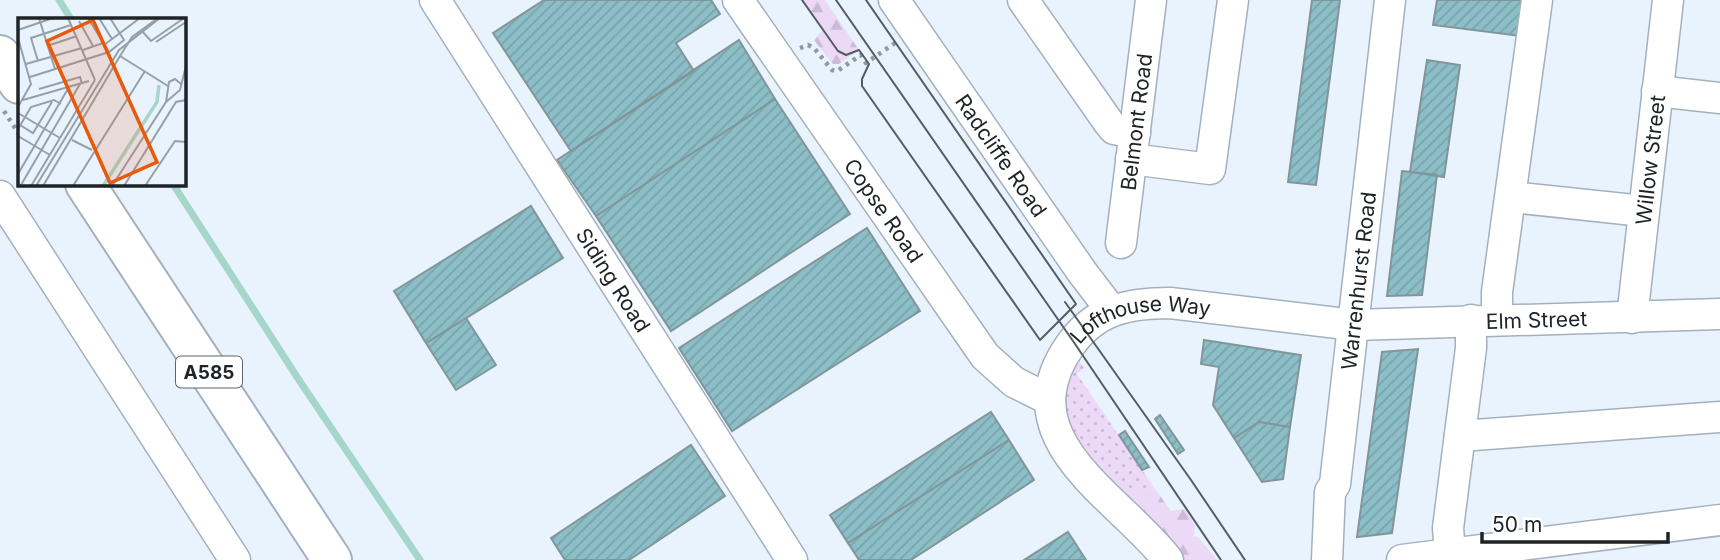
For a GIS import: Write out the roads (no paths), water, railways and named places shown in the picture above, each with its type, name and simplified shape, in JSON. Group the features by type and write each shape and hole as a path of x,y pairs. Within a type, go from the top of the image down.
{"highway":[{"path":"0,55 18,82"},
{"name":"A585","path":"86,186 332,560"}],"street":[{"name":"Siding Road","path":"435,0 792,560"},
{"name":"Copse Road","path":"738,0 985,356 1014,382 1049,400"},
{"name":"Radcliffe Road","path":"894,0 1111,310"},
{"path":"1023,0 1114,129 1133,146 1210,169 1233,0"},
{"name":"Warrenhurst Road","path":"1327,560 1330,492 1335,484 1390,0"},
{"path":"1427,557 1448,528 1471,348 1497,292 1537,0"},
{"name":"Willow Street","path":"1632,318 1668,0"},
{"name":"Belmont Road","path":"1121,243 1133,146 1145,6"},
{"path":"1657,91 1720,97"},
{"path":"0,196 235,560"},
{"path":"1512,197 1643,211"},
{"name":"Lofthouse Way","path":"1168,560 1131,519 1076,468 1064,449 1049,400 1057,367 1065,353 1084,330 1111,310 1140,304 1170,303 1354,325"},
{"name":"Elm Street","path":"1354,325 1720,314"},
{"path":"1460,436 1720,418"},
{"path":"1427,557 1720,520"}],"waterway":[{"path":"59,0 70,18"},
{"path":"174,186 297,377 420,560"}],"tram line":[{"path":"802,0 838,51 846,55 859,50 869,64 862,79 862,86 1040,340 1076,304 866,0"},
{"path":"836,0 1073,341 1221,560"},
{"path":"1065,302 1245,560"}]}
